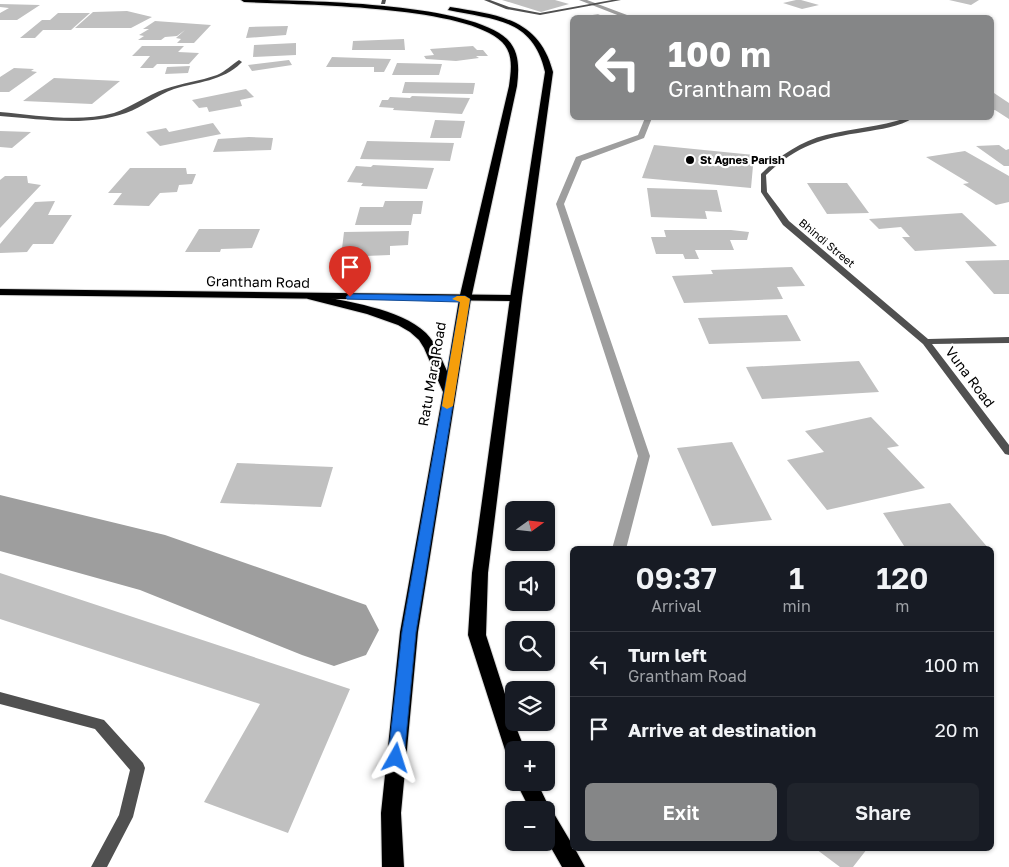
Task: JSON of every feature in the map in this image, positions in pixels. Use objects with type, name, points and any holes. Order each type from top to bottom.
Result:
[{"type":"highway","name":"Ratu Mara Road","points":[[244,0],[433,14],[493,31],[504,41],[516,62],[465,299],[409,632],[391,813],[393,867]]},
{"type":"highway","points":[[340,0],[383,1],[445,8],[509,24],[531,35],[545,55],[549,72],[516,298],[480,573],[477,636],[512,741]]},
{"type":"highway","points":[[312,296],[388,317],[411,327],[423,337],[449,392]]},
{"type":"highway","points":[[555,834],[574,867]]},
{"type":"main road","name":"Grantham Road","points":[[0,292],[465,299],[516,298]]},
{"type":"street","points":[[486,0],[508,8],[540,14],[619,0]]},
{"type":"street","points":[[0,114],[72,118],[105,116],[125,111],[152,96],[172,88],[222,74],[234,68],[239,62]]},
{"type":"street","name":"Bhindi Street","points":[[905,120],[893,125],[826,137],[805,145],[774,164],[763,175],[764,192],[786,223],[926,342]]},
{"type":"street","points":[[926,342],[1009,340]]},
{"type":"street","name":"Vuna Road","points":[[926,342],[1009,452]]},
{"type":"street","points":[[0,698],[99,724],[138,768],[126,817],[99,867]]},
{"type":"building","points":[[502,0],[555,0],[569,4],[541,12]]},
{"type":"building","points":[[796,0],[819,5],[802,9],[783,3]]},
{"type":"building","points":[[949,0],[979,0],[971,5]]},
{"type":"building","points":[[0,4],[40,5],[17,20],[0,20],[0,13],[9,8],[0,7]]},
{"type":"building","points":[[127,11],[152,17],[131,28],[75,28],[93,12]]},
{"type":"building","points":[[58,13],[90,13],[71,30],[43,30],[35,38],[20,38],[42,20],[50,20]]},
{"type":"building","points":[[155,21],[211,25],[194,43],[177,43],[181,39],[176,38],[185,30],[177,36],[165,37],[161,40],[138,40],[144,36],[139,35],[149,29],[143,29]]},
{"type":"building","points":[[288,26],[286,35],[246,38],[249,27]]},
{"type":"building","points":[[404,39],[405,50],[352,50],[353,41]]},
{"type":"building","points":[[296,43],[296,55],[253,57],[254,45]]},
{"type":"building","points":[[142,46],[184,46],[178,52],[199,53],[189,64],[157,64],[153,68],[140,68],[150,56],[132,56]]},
{"type":"building","points":[[473,46],[477,50],[483,50],[488,56],[476,56],[479,58],[456,61],[426,59],[424,56],[434,55],[430,49]]},
{"type":"building","points":[[332,57],[391,59],[384,72],[374,72],[374,67],[326,67]]},
{"type":"building","points":[[289,60],[292,65],[252,71],[248,65]]},
{"type":"building","points":[[397,63],[442,64],[439,75],[392,75]]},
{"type":"building","points":[[190,66],[188,73],[165,74],[167,67]]},
{"type":"building","points":[[14,68],[34,69],[31,71],[37,72],[9,92],[0,92],[0,77]]},
{"type":"building","points":[[54,78],[120,81],[92,104],[23,101]]},
{"type":"building","points":[[405,82],[475,83],[473,94],[402,93]]},
{"type":"building","points":[[246,89],[254,97],[240,100],[242,106],[209,112],[207,107],[199,108],[192,100]]},
{"type":"building","points":[[994,93],[1009,103],[1009,119],[995,110]]},
{"type":"building","points":[[412,96],[470,98],[462,114],[393,110],[394,108],[379,107],[382,100],[388,100],[390,97],[410,98]]},
{"type":"building","points":[[435,120],[465,121],[461,138],[430,138]]},
{"type":"building","points":[[213,123],[221,134],[160,146],[146,132],[166,128],[169,132]]},
{"type":"building","points":[[0,131],[31,132],[12,148],[0,147]]},
{"type":"building","points":[[273,138],[271,150],[213,152],[218,139]]},
{"type":"building","points":[[367,141],[454,143],[450,161],[360,159]]},
{"type":"building","points":[[654,145],[754,155],[751,188],[642,178]]},
{"type":"building","points":[[999,145],[1006,150],[1009,149],[1009,166],[1004,166],[976,146]]},
{"type":"building","points":[[965,151],[1009,176],[1009,202],[996,205],[963,184],[969,183],[926,157]]},
{"type":"building","points":[[373,165],[434,168],[427,189],[361,186],[363,183],[347,182],[356,166],[371,167]]},
{"type":"building","points":[[130,168],[186,168],[187,174],[196,174],[192,184],[179,185],[177,192],[160,193],[149,206],[113,205],[122,193],[108,193]]},
{"type":"building","points":[[5,176],[27,176],[28,183],[41,185],[0,228],[0,180]]},
{"type":"building","points":[[807,183],[847,183],[869,213],[827,214]]},
{"type":"building","points":[[647,188],[717,190],[722,212],[705,211],[707,219],[651,217]]},
{"type":"building","points":[[55,201],[48,215],[72,215],[53,244],[33,244],[27,252],[0,253],[0,244],[35,202]]},
{"type":"building","points":[[385,201],[423,201],[421,214],[413,214],[411,225],[355,225],[360,207],[383,207]]},
{"type":"building","points":[[962,213],[997,246],[915,251],[902,237],[910,237],[901,227],[879,229],[869,219]]},
{"type":"building","points":[[199,229],[260,229],[252,248],[221,249],[220,252],[185,252]]},
{"type":"building","points":[[664,230],[731,230],[749,232],[747,240],[730,240],[734,250],[695,250],[699,259],[685,259],[683,254],[656,254],[651,237],[666,237]]},
{"type":"building","points":[[409,231],[408,245],[390,246],[390,255],[341,257],[344,232]]},
{"type":"building","points":[[1009,260],[1009,294],[994,294],[965,261]]},
{"type":"building","points":[[792,267],[805,286],[777,287],[783,299],[684,303],[672,276],[713,274],[711,270]]},
{"type":"building","points":[[787,315],[801,341],[709,344],[698,318]]},
{"type":"building","points":[[859,361],[879,392],[762,399],[746,367]]},
{"type":"building","points":[[871,417],[899,446],[887,448],[925,488],[827,510],[787,460],[824,452],[805,431]]},
{"type":"building","points":[[732,442],[772,520],[712,526],[677,448]]},
{"type":"building","points":[[237,463],[333,467],[321,507],[220,503]]},
{"type":"building","points":[[950,503],[986,546],[904,546],[883,513]]},
{"type":"building","points":[[0,573],[350,689],[288,833],[204,802],[260,704],[0,619]]},
{"type":"building","points":[[819,851],[865,851],[853,867],[840,867]]},
{"type":"waterway","points":[[582,0],[624,15]]},
{"type":"waterway","points":[[620,546],[644,456],[560,204],[579,159],[641,136],[647,120]]},
{"type":"waterway","points":[[0,523],[165,566],[334,630]]},
{"type":"slow traffic","points":[[447,406],[465,299],[457,299]]},
{"type":"place","name":"St Agnes Parish","points":[[690,160]]},
{"type":"route","points":[[350,297],[465,299],[409,632],[396,758]]}]
